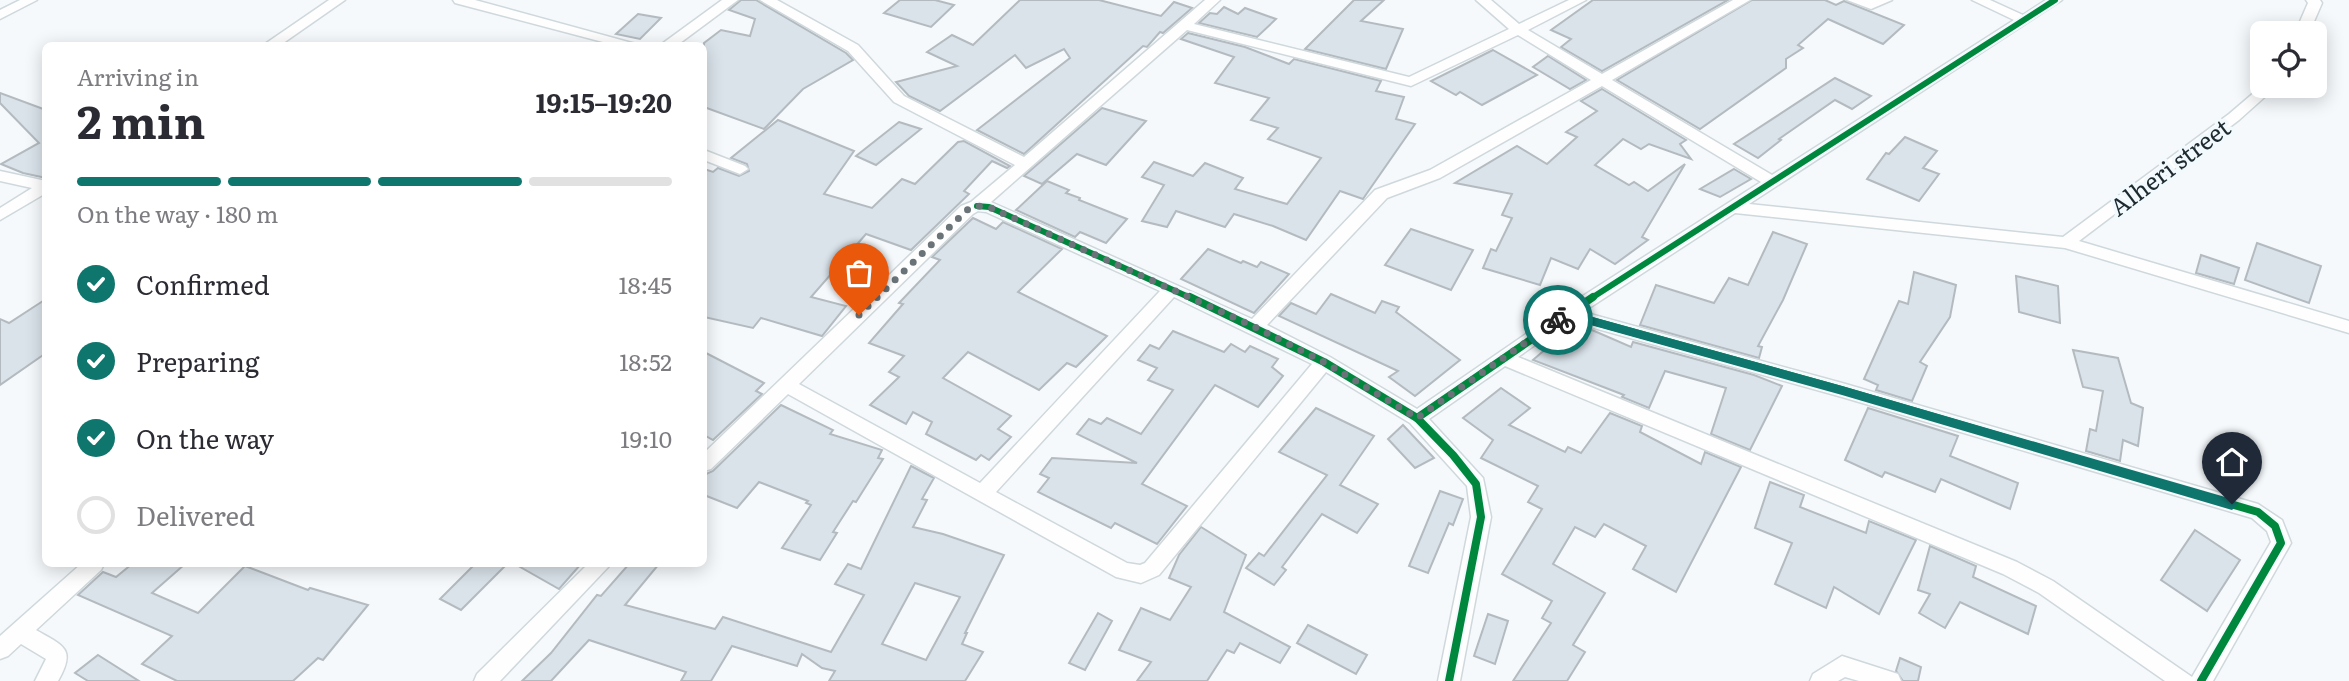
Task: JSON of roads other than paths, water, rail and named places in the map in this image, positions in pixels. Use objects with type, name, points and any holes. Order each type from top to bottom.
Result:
[{"type":"street","points":[[0,15],[30,0]]},
{"type":"street","points":[[275,42],[338,0]]},
{"type":"street","points":[[460,0],[621,42]]},
{"type":"street","points":[[672,42],[730,0]]},
{"type":"street","points":[[767,0],[853,48],[900,99],[1024,163]]},
{"type":"street","points":[[707,461],[967,210],[977,206],[1187,26],[1213,0]]},
{"type":"street","points":[[1483,0],[1517,29],[1601,82],[1773,182]]},
{"type":"street","points":[[1187,26],[1301,57],[1411,82],[1579,0]]},
{"type":"street","points":[[1255,327],[1381,194],[1436,174],[1743,0]]},
{"type":"street","points":[[1854,0],[1871,5],[1885,0]]},
{"type":"street","points":[[1979,0],[2024,20]]},
{"type":"street","points":[[1417,418],[1567,314],[2055,0]]},
{"type":"street","points":[[2307,21],[2315,3],[2313,0]]},
{"type":"street","name":"Alheri street","points":[[2066,243],[2256,98]]},
{"type":"street","points":[[707,156],[740,169]]},
{"type":"street","points":[[0,176],[42,185]]},
{"type":"street","points":[[0,215],[42,189]]},
{"type":"street","points":[[977,206],[989,207],[1255,327],[1324,362],[1417,418],[1454,456],[1476,484],[1481,517],[1449,681]]},
{"type":"street","points":[[1733,208],[2066,243],[2349,327]]},
{"type":"street","points":[[983,493],[1172,289]]},
{"type":"street","points":[[1567,314],[1856,394],[2258,512],[2276,526],[2281,544],[2201,681]]},
{"type":"street","points":[[1503,358],[2010,568],[2046,587],[2183,681]]},
{"type":"street","points":[[786,385],[1123,570],[1141,574],[1152,569],[1324,362]]},
{"type":"street","points":[[0,649],[91,567]]},
{"type":"street","points":[[485,681],[598,567]]},
{"type":"street","points":[[20,632],[57,654],[56,664],[46,681]]},
{"type":"street","points":[[1821,681],[1842,666],[1890,681]]}]
